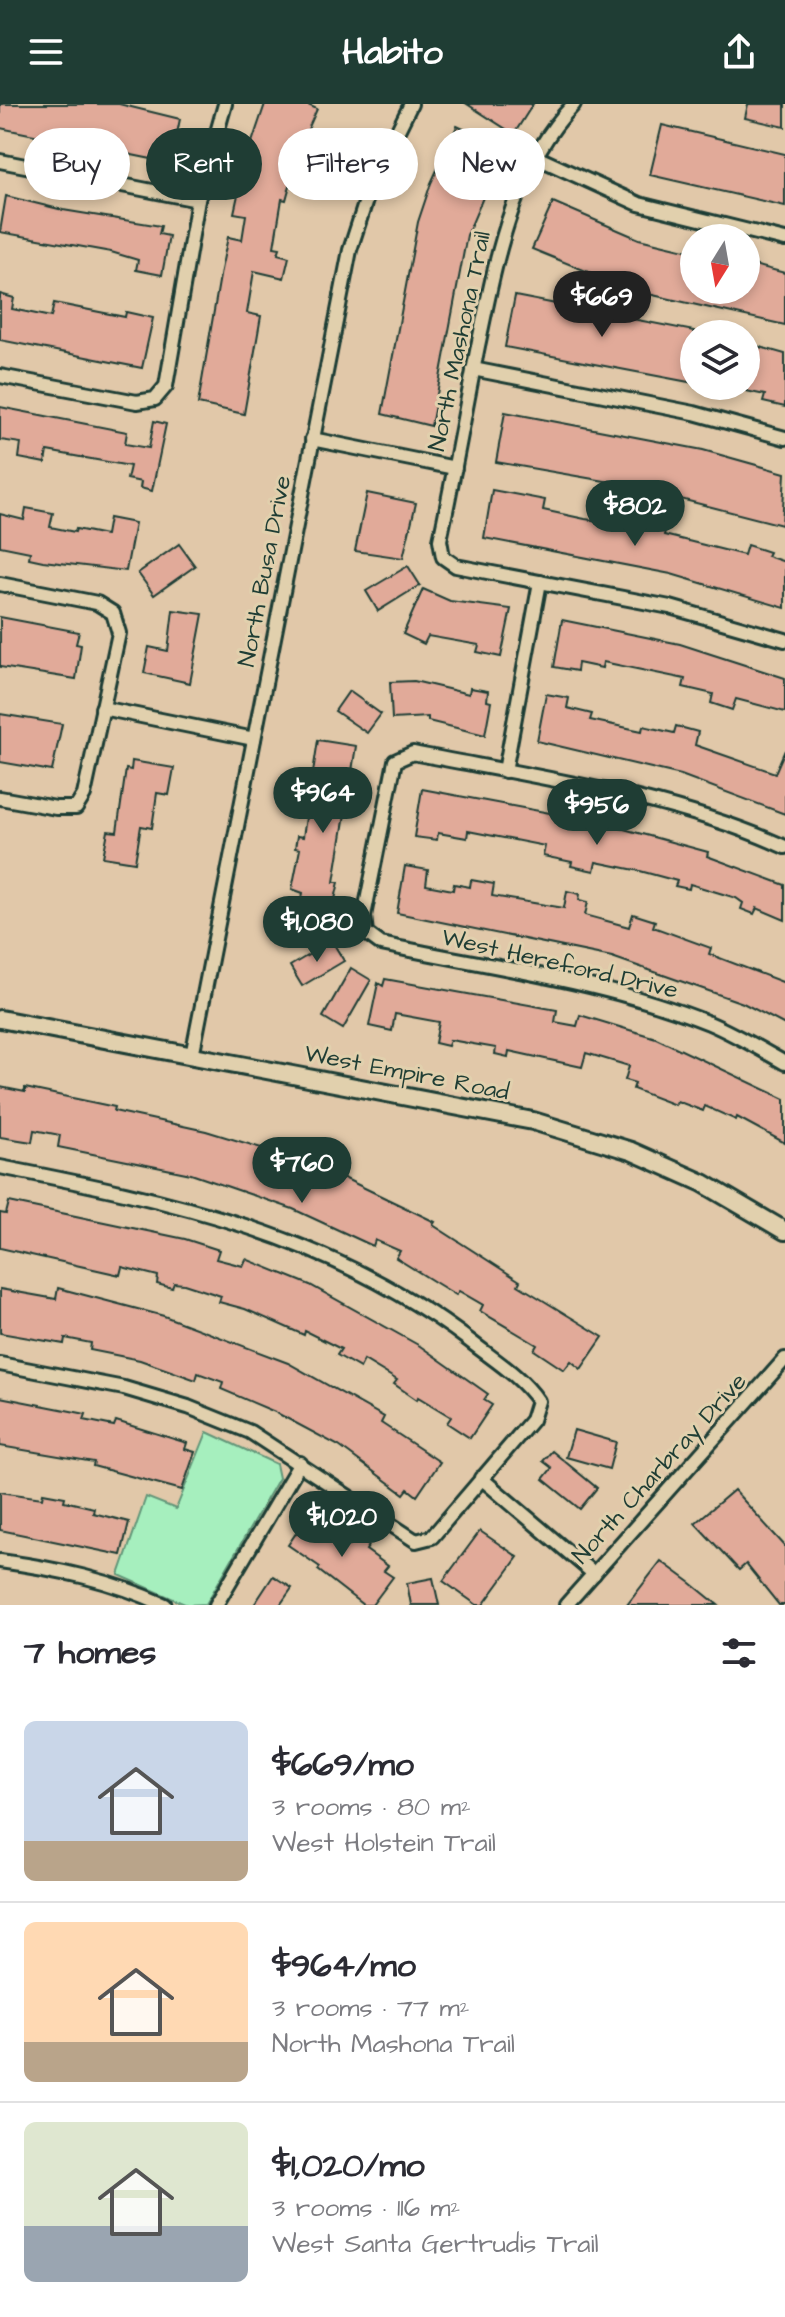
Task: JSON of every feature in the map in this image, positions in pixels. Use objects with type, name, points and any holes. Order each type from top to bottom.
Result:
[{"type":"street","points":[[218,128],[225,104]]},
{"type":"street","name":"North Busa Drive","points":[[192,1056],[350,250],[371,185],[410,104]]},
{"type":"street","name":"North Mashona Trail","points":[[545,144],[574,104]]},
{"type":"street","points":[[0,161],[146,190]]},
{"type":"street","points":[[545,161],[639,204],[785,240]]},
{"type":"street","points":[[0,376],[137,402],[155,399],[166,386],[198,200]]},
{"type":"street","name":"North Mashona Trail","points":[[515,200],[498,247],[440,540],[443,557],[456,566],[540,582]]},
{"type":"street","points":[[473,369],[694,413],[785,438]]},
{"type":"street","points":[[312,439],[455,468]]},
{"type":"street","points":[[785,640],[670,607],[540,582],[505,771],[648,802],[706,818],[785,847]]},
{"type":"street","points":[[0,584],[97,603],[113,613],[119,633],[84,795],[76,808],[56,808],[0,798]]},
{"type":"street","points":[[102,708],[254,739]]},
{"type":"street","name":"West Hereford Drive","points":[[505,771],[413,753],[395,761],[364,916],[366,933],[381,944],[605,991],[661,1007],[710,1024],[785,1063]]},
{"type":"street","name":"West Empire Road","points":[[0,1019],[533,1121],[631,1151],[703,1183],[785,1231]]},
{"type":"street","points":[[0,1167],[208,1212],[295,1243],[369,1276],[451,1327],[528,1386],[538,1401],[532,1420],[432,1537],[416,1541],[250,1432],[188,1407],[124,1388],[0,1364]]},
{"type":"street","name":"North Charbray Drive","points":[[566,1605],[785,1359]]},
{"type":"street","points":[[216,1605],[300,1463]]},
{"type":"street","points":[[481,1478],[594,1574]]},
{"type":"street","points":[[0,1561],[73,1572],[114,1584],[165,1605]]},
{"type":"green space","points":[[207,1432],[276,1464],[279,1478],[206,1604],[187,1605],[119,1575],[146,1497],[176,1509]]},
{"type":"building","points":[[0,104],[119,104],[180,119],[178,128],[146,128],[146,158],[130,155],[130,128],[24,128],[24,133],[0,128]]},
{"type":"building","points":[[265,104],[306,104],[317,109],[309,128],[278,128],[278,200],[282,200],[274,247],[280,248],[278,254],[289,257],[284,278],[254,271],[247,313],[261,316],[244,414],[198,404],[228,237],[242,240],[246,215],[234,213],[237,200],[262,200],[262,128],[257,128]]},
{"type":"building","points":[[467,104],[533,104],[518,128],[505,128]]},
{"type":"building","points":[[748,104],[785,104],[785,127],[745,118]]},
{"type":"building","points":[[662,125],[785,154],[785,206],[650,175]]},
{"type":"building","points":[[434,176],[434,200],[482,200],[467,235],[431,426],[382,414],[418,222]]},
{"type":"building","points":[[6,196],[63,210],[161,226],[159,234],[169,236],[162,275],[136,270],[138,260],[111,252],[0,232]]},
{"type":"building","points":[[553,202],[639,239],[680,249],[680,301],[635,291],[532,249]]},
{"type":"building","points":[[760,267],[785,273],[785,325],[692,304],[760,304]]},
{"type":"building","points":[[0,294],[14,298],[12,309],[51,317],[54,303],[125,317],[126,312],[153,318],[142,368],[0,340]]},
{"type":"building","points":[[515,296],[680,328],[680,380],[505,347]]},
{"type":"building","points":[[760,347],[785,354],[785,407],[763,402],[765,395],[760,394]]},
{"type":"building","points":[[0,407],[127,432],[125,444],[149,448],[154,421],[166,424],[152,491],[140,488],[141,482],[127,479],[130,466],[47,451],[45,463],[19,458],[21,443],[0,440]]},
{"type":"building","points":[[505,412],[703,450],[785,473],[782,525],[622,484],[496,462]]},
{"type":"building","points":[[492,490],[545,500],[543,510],[585,519],[650,529],[652,519],[667,522],[664,535],[744,555],[747,545],[769,552],[767,556],[785,562],[785,608],[671,574],[484,538]]},
{"type":"building","points":[[367,493],[416,503],[403,558],[355,551]]},
{"type":"building","points":[[26,508],[53,513],[50,527],[75,532],[76,529],[106,535],[109,518],[135,523],[126,571],[43,561],[29,558],[30,552],[0,546],[0,514],[24,520]]},
{"type":"building","points":[[179,544],[195,566],[154,595],[138,573]]},
{"type":"building","points":[[408,566],[420,585],[378,611],[366,591]]},
{"type":"building","points":[[423,589],[450,601],[511,609],[501,657],[477,652],[479,645],[428,636],[424,644],[403,634]]},
{"type":"building","points":[[173,610],[203,614],[190,683],[144,673],[149,647],[168,651]]},
{"type":"building","points":[[0,617],[79,632],[76,644],[81,645],[76,679],[0,667]]},
{"type":"building","points":[[562,620],[680,644],[785,678],[785,712],[736,699],[732,710],[711,703],[713,694],[683,687],[685,679],[603,662],[602,668],[578,663],[577,671],[554,667]]},
{"type":"building","points":[[414,681],[469,694],[470,688],[488,691],[487,701],[491,702],[485,735],[428,721],[428,717],[392,719],[390,682]]},
{"type":"building","points":[[349,691],[381,714],[367,733],[335,711]]},
{"type":"building","points":[[546,694],[569,698],[567,708],[592,714],[590,720],[642,731],[643,726],[674,733],[676,726],[698,732],[695,745],[775,773],[785,750],[785,814],[681,775],[537,741]]},
{"type":"building","points":[[0,714],[62,724],[52,771],[0,762]]},
{"type":"building","points":[[318,740],[356,746],[334,882],[339,882],[327,934],[296,927],[303,893],[292,889],[300,849],[295,848],[297,836],[303,837]]},
{"type":"building","points":[[132,761],[174,768],[169,795],[157,793],[152,828],[141,826],[135,862],[103,857],[108,831],[117,832],[126,769],[131,770]]},
{"type":"building","points":[[422,789],[598,822],[708,852],[707,856],[785,885],[785,920],[757,908],[754,914],[741,909],[743,903],[736,898],[690,884],[689,889],[675,886],[677,881],[640,871],[596,862],[594,871],[571,866],[572,862],[543,856],[545,846],[468,831],[467,838],[438,833],[437,840],[414,837]]},
{"type":"building","points":[[405,866],[428,870],[426,885],[453,890],[454,884],[470,887],[471,880],[494,884],[492,896],[564,908],[567,891],[580,894],[579,900],[588,902],[585,915],[629,927],[633,914],[655,921],[653,927],[711,948],[709,954],[785,983],[785,1025],[743,1003],[612,957],[397,913]]},
{"type":"building","points":[[332,941],[344,961],[302,986],[290,966]]},
{"type":"building","points":[[351,968],[371,980],[343,1029],[323,1017]]},
{"type":"building","points":[[385,979],[557,1010],[555,1022],[577,1026],[580,1015],[656,1038],[785,1099],[785,1143],[737,1117],[736,1120],[705,1106],[703,1111],[677,1101],[675,1105],[633,1089],[635,1083],[625,1080],[629,1066],[586,1053],[582,1067],[509,1051],[508,1057],[495,1054],[496,1048],[450,1040],[448,1046],[435,1043],[439,1022],[395,1014],[392,1031],[369,1026],[378,983],[383,986]]},
{"type":"building","points":[[0,1087],[25,1092],[25,1088],[115,1107],[114,1111],[206,1131],[317,1165],[435,1222],[433,1225],[520,1281],[518,1285],[603,1337],[581,1369],[571,1361],[564,1370],[534,1350],[537,1345],[480,1311],[483,1305],[459,1291],[456,1295],[396,1258],[400,1251],[375,1240],[373,1246],[293,1209],[191,1174],[58,1147],[60,1135],[34,1130],[32,1142],[0,1137]]},
{"type":"building","points":[[9,1202],[185,1239],[219,1250],[216,1259],[243,1266],[246,1259],[310,1285],[420,1346],[488,1394],[484,1400],[492,1405],[470,1438],[447,1423],[451,1417],[418,1397],[417,1400],[394,1384],[397,1380],[364,1360],[360,1368],[337,1355],[341,1349],[305,1331],[304,1335],[245,1309],[219,1302],[221,1296],[184,1284],[174,1283],[172,1288],[157,1284],[158,1276],[122,1267],[120,1275],[0,1248],[0,1213],[6,1214]]},
{"type":"building","points":[[58,1288],[164,1316],[288,1363],[384,1417],[381,1423],[440,1462],[417,1496],[408,1489],[404,1494],[339,1446],[275,1412],[221,1389],[223,1382],[198,1373],[196,1380],[140,1360],[90,1350],[91,1343],[65,1338],[64,1344],[0,1333],[0,1289],[56,1299]]},
{"type":"building","points":[[0,1397],[86,1414],[84,1420],[114,1426],[116,1421],[187,1443],[185,1449],[195,1452],[182,1490],[93,1466],[94,1462],[0,1446]]},
{"type":"building","points":[[574,1430],[616,1442],[609,1469],[566,1457]]},
{"type":"building","points":[[552,1451],[597,1488],[580,1509],[543,1479],[552,1468],[543,1461]]},
{"type":"building","points":[[734,1490],[785,1546],[785,1605],[779,1605],[746,1564],[739,1570],[695,1523]]},
{"type":"building","points":[[0,1492],[42,1498],[43,1493],[65,1497],[64,1501],[94,1508],[93,1513],[129,1522],[121,1555],[0,1530]]},
{"type":"building","points":[[311,1511],[320,1517],[323,1513],[337,1522],[330,1532],[349,1546],[356,1537],[369,1546],[366,1550],[388,1566],[384,1571],[393,1577],[372,1605],[363,1605],[318,1570],[320,1567],[288,1545]]},
{"type":"building","points":[[480,1531],[518,1557],[483,1605],[477,1605],[443,1581]]},
{"type":"building","points":[[661,1561],[691,1583],[718,1605],[627,1605]]},
{"type":"building","points":[[273,1576],[292,1588],[280,1605],[254,1605]]},
{"type":"building","points":[[433,1578],[439,1605],[411,1605],[407,1583]]}]
